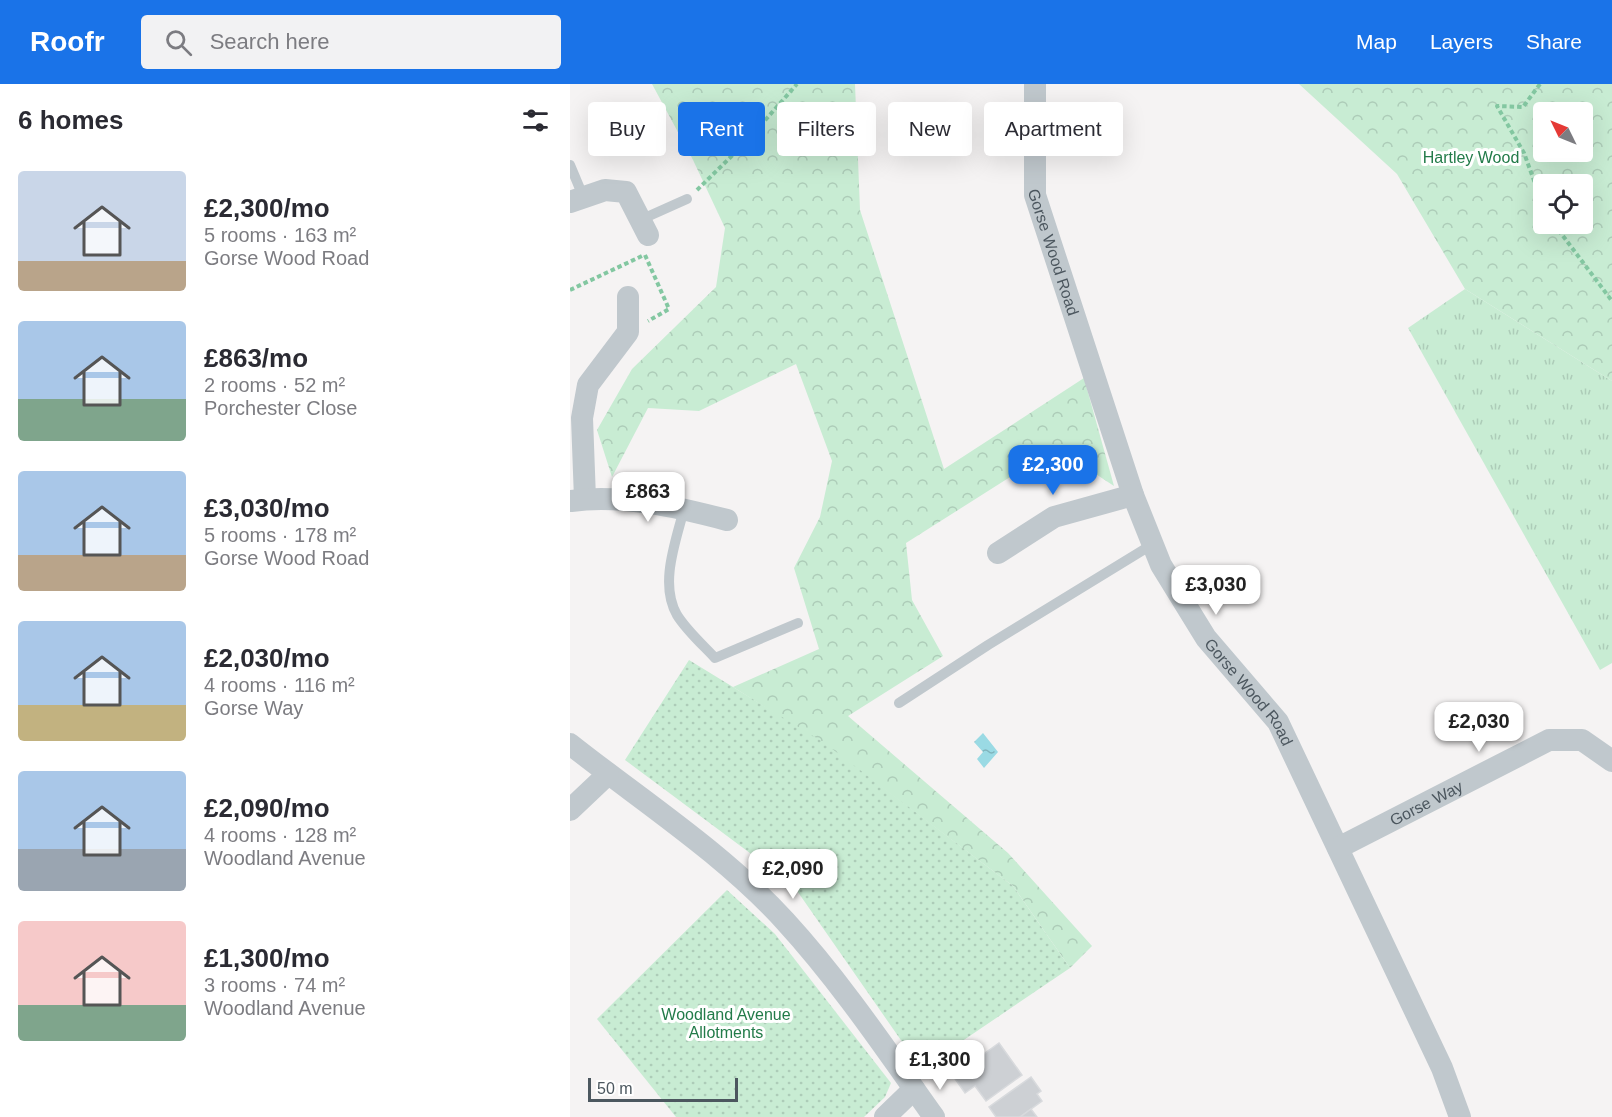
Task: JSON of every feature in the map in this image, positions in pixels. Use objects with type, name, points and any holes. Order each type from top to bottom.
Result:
[{"type":"street","name":"Gorse Wood Road","points":[[1035,84],[1035,195],[1133,495],[1161,565],[1206,638],[1278,722],[1442,1068],[1460,1117]]},
{"type":"street","points":[[577,199],[605,190],[626,192],[644,237]]},
{"type":"street","points":[[628,297],[628,332],[588,385],[578,403],[582,418],[578,500],[664,504],[727,520]]},
{"type":"street","points":[[998,553],[1054,517],[1133,495]]},
{"type":"street","name":"Gorse Way","points":[[1338,848],[1549,740],[1582,740],[1612,762]]},
{"type":"street","points":[[570,744],[718,860],[784,920],[825,969],[934,1117]]},
{"type":"street","points":[[570,810],[608,774]]},
{"type":"street","points":[[885,1117],[914,1089]]},
{"type":"lane","points":[[570,165],[577,199]]},
{"type":"lane","points":[[644,237],[687,199]]},
{"type":"lane","points":[[684,509],[674,550],[671,601],[678,616],[715,658],[798,623]]},
{"type":"lane","points":[[899,704],[987,645],[1153,544]]},
{"type":"path","points":[[687,199],[746,142],[797,84]]},
{"type":"path","points":[[1533,178],[1524,153],[1497,106],[1522,107],[1540,84]]},
{"type":"path","points":[[1562,234],[1612,301]]},
{"type":"path","points":[[570,290],[644,237],[669,309],[628,332]]},
{"type":"green space","points":[[652,84],[855,84],[856,102],[777,102],[777,156],[858,156],[860,210],[944,469],[1084,378],[1114,486],[1056,448],[906,543],[912,600],[943,656],[848,716],[1008,853],[1092,946],[1070,968],[1013,886],[831,749],[733,687],[819,649],[794,568],[820,517],[832,461],[796,364],[699,411],[648,408],[612,477],[597,430],[632,369],[716,287],[725,228],[691,156],[765,156],[765,102],[678,102],[678,132],[666,110],[666,102],[662,102]]},
{"type":"green space","name":"Hartley Wood","points":[[1299,84],[1612,84],[1612,381],[1465,289],[1397,174]]},
{"type":"green space","points":[[1465,289],[1612,381],[1612,663],[1600,670],[1408,328]]},
{"type":"green space","points":[[689,660],[823,742],[1013,886],[1070,968],[921,1069],[793,885],[625,760]]},
{"type":"green space","name":"Woodland Avenue Allotments","points":[[727,890],[775,934],[891,1083],[885,1097],[864,1117],[676,1117],[597,1019]]},
{"type":"water","points":[[983,733],[998,752],[984,768],[977,759],[983,752],[974,742]]},
{"type":"building","points":[[999,1043],[1022,1075],[986,1101],[975,1086],[965,1093],[953,1076]]},
{"type":"building","points":[[1031,1077],[1041,1091],[1037,1094],[1042,1101],[1020,1117],[996,1117],[989,1107]]},
{"type":"building","points":[[1031,1109],[1037,1117],[1020,1117]]}]
